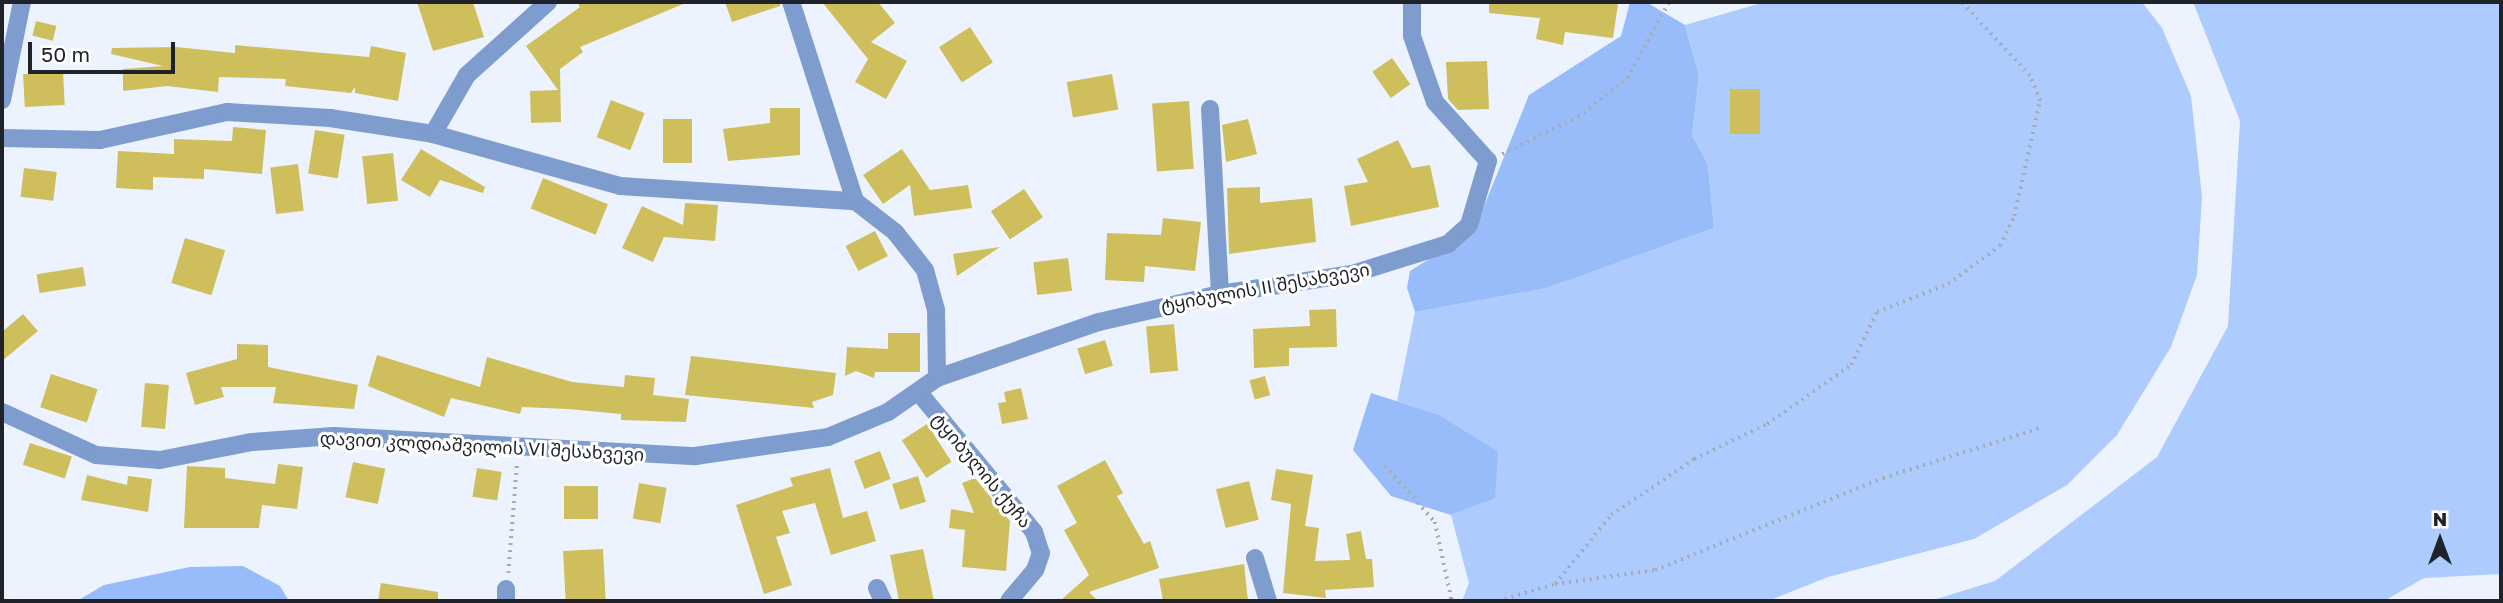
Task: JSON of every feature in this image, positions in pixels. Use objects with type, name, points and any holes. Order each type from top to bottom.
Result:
[{"type":"street","points":[[2,100],[22,2]]},
{"type":"street","points":[[433,134],[467,75],[548,2]]},
{"type":"street","points":[[792,2],[855,201]]},
{"type":"street","points":[[1412,2],[1412,36],[1436,102],[1488,161]]},
{"type":"street","points":[[1210,109],[1220,294]]},
{"type":"street","points":[[2,138],[100,140],[227,112],[330,118],[433,134],[620,186],[855,201],[895,232],[925,270],[936,310],[937,379]]},
{"type":"street","name":"ტყიბულის II შესახვევი","points":[[937,379],[1099,321],[1220,294],[1352,274],[1448,244],[1469,225],[1488,161]]},
{"type":"street","name":"ტყიბულის ქუჩა","points":[[937,379],[920,394],[1034,532],[1038,561],[1009,601]]},
{"type":"street","name":"დავით კლდიაშვილის VI შესახვევი","points":[[2,412],[96,455],[160,460],[252,442],[334,436],[695,456],[828,437],[920,394]]},
{"type":"street","points":[[1255,558],[1268,601]]},
{"type":"path","points":[[1488,161],[1578,117],[1627,78],[1669,2]]},
{"type":"path","points":[[1555,584],[1611,515],[1693,459],[1767,424],[1851,365],[1877,312],[1948,284],[2000,246],[2014,216],[2040,101],[2030,76],[1961,2]]},
{"type":"path","points":[[1498,601],[1555,584],[1655,570],[1883,478],[2040,428]]},
{"type":"path","points":[[506,595],[519,446]]},
{"type":"path","points":[[1385,466],[1436,522],[1452,601]]},
{"type":"shaded area","points":[[1630,2],[1646,2],[1685,25],[1699,75],[1692,135],[1708,165],[1714,228],[1547,288],[1415,312],[1407,288],[1410,271],[1474,231],[1529,95],[1621,36]]},
{"type":"shaded area","points":[[1765,2],[2142,2],[2162,28],[2191,96],[2202,197],[2197,275],[2171,347],[2117,435],[2067,485],[1974,539],[1828,577],[1768,601],[1462,601],[1469,583],[1451,515],[1495,497],[1437,414],[1397,401],[1415,312],[1547,288],[1714,228],[1708,165],[1692,135],[1699,75],[1685,25]]},
{"type":"shaded area","points":[[2193,2],[2501,2],[2501,574],[2424,578],[2384,601],[1930,601],[1995,581],[2157,457],[2228,326],[2240,121]]},
{"type":"shaded area","points":[[1371,393],[1437,414],[1498,452],[1495,498],[1451,515],[1391,496],[1353,450]]},
{"type":"shaded area","points":[[243,566],[280,586],[289,601],[77,601],[104,585],[190,567]]},
{"type":"building","points":[[417,2],[473,2],[484,37],[433,51]]},
{"type":"building","points":[[577,2],[688,2],[580,47],[583,52],[560,69],[561,122],[531,123],[530,91],[558,90],[526,46],[580,7]]},
{"type":"building","points":[[725,2],[780,2],[780,6],[732,22]]},
{"type":"building","points":[[822,2],[878,2],[895,23],[871,42],[907,61],[886,99],[855,82],[868,59]]},
{"type":"building","points":[[1489,2],[1618,4],[1613,38],[1565,32],[1563,45],[1536,39],[1540,18],[1489,13]]},
{"type":"building","points":[[36,21],[56,26],[53,41],[32,36]]},
{"type":"building","points":[[970,27],[993,62],[962,82],[939,47]]},
{"type":"building","points":[[235,45],[369,57],[371,46],[406,53],[398,101],[355,93],[355,87],[351,93],[285,86],[286,79],[219,77],[218,92],[167,86],[123,91],[123,69],[163,66],[111,54],[112,48],[176,47],[235,53]]},
{"type":"building","points":[[1392,58],[1410,84],[1391,98],[1372,72]]},
{"type":"building","points":[[1487,61],[1489,109],[1458,110],[1448,99],[1446,62]]},
{"type":"building","points":[[63,72],[65,105],[25,107],[23,74]]},
{"type":"building","points":[[1112,74],[1118,109],[1073,117],[1067,82]]},
{"type":"building","points":[[1730,89],[1760,89],[1760,134],[1730,134]]},
{"type":"building","points":[[611,100],[645,113],[630,150],[597,137]]},
{"type":"building","points":[[1189,101],[1194,169],[1157,171],[1152,104]]},
{"type":"building","points":[[770,108],[800,108],[800,155],[728,161],[723,129],[770,123]]},
{"type":"building","points":[[663,119],[692,119],[692,163],[663,163]]},
{"type":"building","points":[[1248,119],[1257,154],[1226,162],[1222,125]]},
{"type":"building","points":[[233,127],[266,130],[262,174],[204,169],[204,179],[153,177],[153,190],[116,188],[118,151],[174,154],[174,139],[232,141]]},
{"type":"building","points":[[315,130],[345,135],[338,178],[308,173]]},
{"type":"building","points":[[1398,140],[1412,168],[1430,165],[1439,207],[1351,226],[1344,186],[1368,182],[1357,159]]},
{"type":"building","points":[[421,149],[485,187],[483,193],[440,180],[430,197],[401,180]]},
{"type":"building","points":[[902,149],[930,190],[968,185],[972,208],[914,216],[910,185],[883,204],[863,175]]},
{"type":"building","points":[[393,153],[398,201],[367,204],[362,156]]},
{"type":"building","points":[[298,164],[304,211],[276,214],[270,167]]},
{"type":"building","points":[[24,168],[57,172],[53,201],[20,197]]},
{"type":"building","points":[[543,178],[608,204],[596,235],[531,209]]},
{"type":"building","points":[[1260,187],[1260,203],[1312,198],[1316,242],[1229,254],[1227,188]]},
{"type":"building","points":[[1024,189],[1043,217],[1010,240],[991,211]]},
{"type":"building","points":[[685,203],[718,205],[715,241],[664,237],[653,262],[622,248],[642,206],[683,225]]},
{"type":"building","points":[[1163,218],[1201,222],[1195,271],[1145,266],[1144,282],[1105,280],[1107,233],[1161,235]]},
{"type":"building","points":[[875,231],[888,256],[858,271],[846,246]]},
{"type":"building","points":[[185,238],[225,250],[211,295],[171,283]]},
{"type":"building","points":[[1000,247],[957,276],[953,254]]},
{"type":"building","points":[[1068,258],[1072,291],[1037,295],[1033,262]]},
{"type":"building","points":[[83,267],[86,286],[40,293],[37,274]]},
{"type":"building","points":[[1336,309],[1337,347],[1289,348],[1289,366],[1254,368],[1253,329],[1310,326],[1309,310]]},
{"type":"building","points":[[23,314],[38,331],[2,361],[2,332]]},
{"type":"building","points":[[1174,324],[1178,371],[1150,373],[1146,326]]},
{"type":"building","points":[[888,333],[920,333],[920,372],[875,372],[874,378],[856,371],[845,376],[847,347],[888,349]]},
{"type":"building","points":[[1105,340],[1113,366],[1085,374],[1077,348]]},
{"type":"building","points":[[237,344],[268,345],[268,367],[358,385],[354,409],[273,403],[276,387],[221,387],[224,397],[195,405],[186,373],[237,359]]},
{"type":"building","points":[[377,355],[480,387],[487,357],[572,382],[624,387],[625,375],[655,378],[653,395],[689,399],[686,422],[621,420],[621,414],[568,409],[522,407],[520,414],[451,398],[444,417],[368,386]]},
{"type":"building","points":[[691,356],[836,373],[833,395],[812,402],[814,408],[685,395]]},
{"type":"building","points":[[51,374],[98,389],[87,422],[40,407]]},
{"type":"building","points":[[1265,376],[1270,395],[1255,399],[1250,380]]},
{"type":"building","points":[[145,383],[169,385],[165,429],[141,427]]},
{"type":"building","points":[[1021,388],[1028,419],[1002,424],[998,403],[1006,402],[1004,392]]},
{"type":"building","points":[[927,424],[952,462],[926,478],[902,440]]},
{"type":"building","points":[[30,443],[72,457],[65,478],[23,465]]},
{"type":"building","points":[[880,451],[891,479],[865,489],[854,461]]},
{"type":"building","points":[[1105,460],[1123,493],[1117,496],[1144,544],[1150,541],[1159,568],[1089,592],[1098,601],[1060,601],[1089,575],[1064,530],[1077,523],[1057,486]]},
{"type":"building","points":[[353,462],[385,469],[378,504],[346,497]]},
{"type":"building","points":[[278,464],[303,467],[297,509],[262,505],[259,528],[184,528],[187,466],[225,468],[225,478],[275,484]]},
{"type":"building","points":[[477,468],[502,472],[497,501],[472,497]]},
{"type":"building","points":[[830,468],[843,518],[867,511],[876,541],[831,555],[815,503],[782,511],[790,533],[776,537],[792,585],[764,594],[736,505],[793,486],[790,478]]},
{"type":"building","points":[[1276,469],[1313,475],[1305,526],[1319,528],[1315,561],[1350,560],[1346,534],[1361,531],[1366,559],[1372,559],[1374,587],[1325,590],[1326,598],[1283,593],[1291,504],[1271,500]]},
{"type":"building","points":[[87,475],[127,485],[128,476],[152,479],[148,512],[81,500]]},
{"type":"building","points":[[918,476],[926,502],[900,510],[892,484]]},
{"type":"building","points":[[975,478],[1010,521],[1006,571],[962,567],[965,530],[949,528],[951,509],[974,513],[962,483]]},
{"type":"building","points":[[1249,481],[1259,520],[1226,528],[1216,489]]},
{"type":"building","points":[[639,483],[667,488],[660,523],[633,518]]},
{"type":"building","points":[[564,486],[598,486],[598,519],[564,519]]},
{"type":"building","points":[[603,549],[606,601],[566,601],[563,551]]},
{"type":"building","points":[[923,549],[934,601],[899,601],[890,555]]},
{"type":"building","points":[[1244,564],[1248,601],[1163,601],[1159,579]]},
{"type":"building","points":[[381,583],[438,592],[438,601],[378,601]]}]
